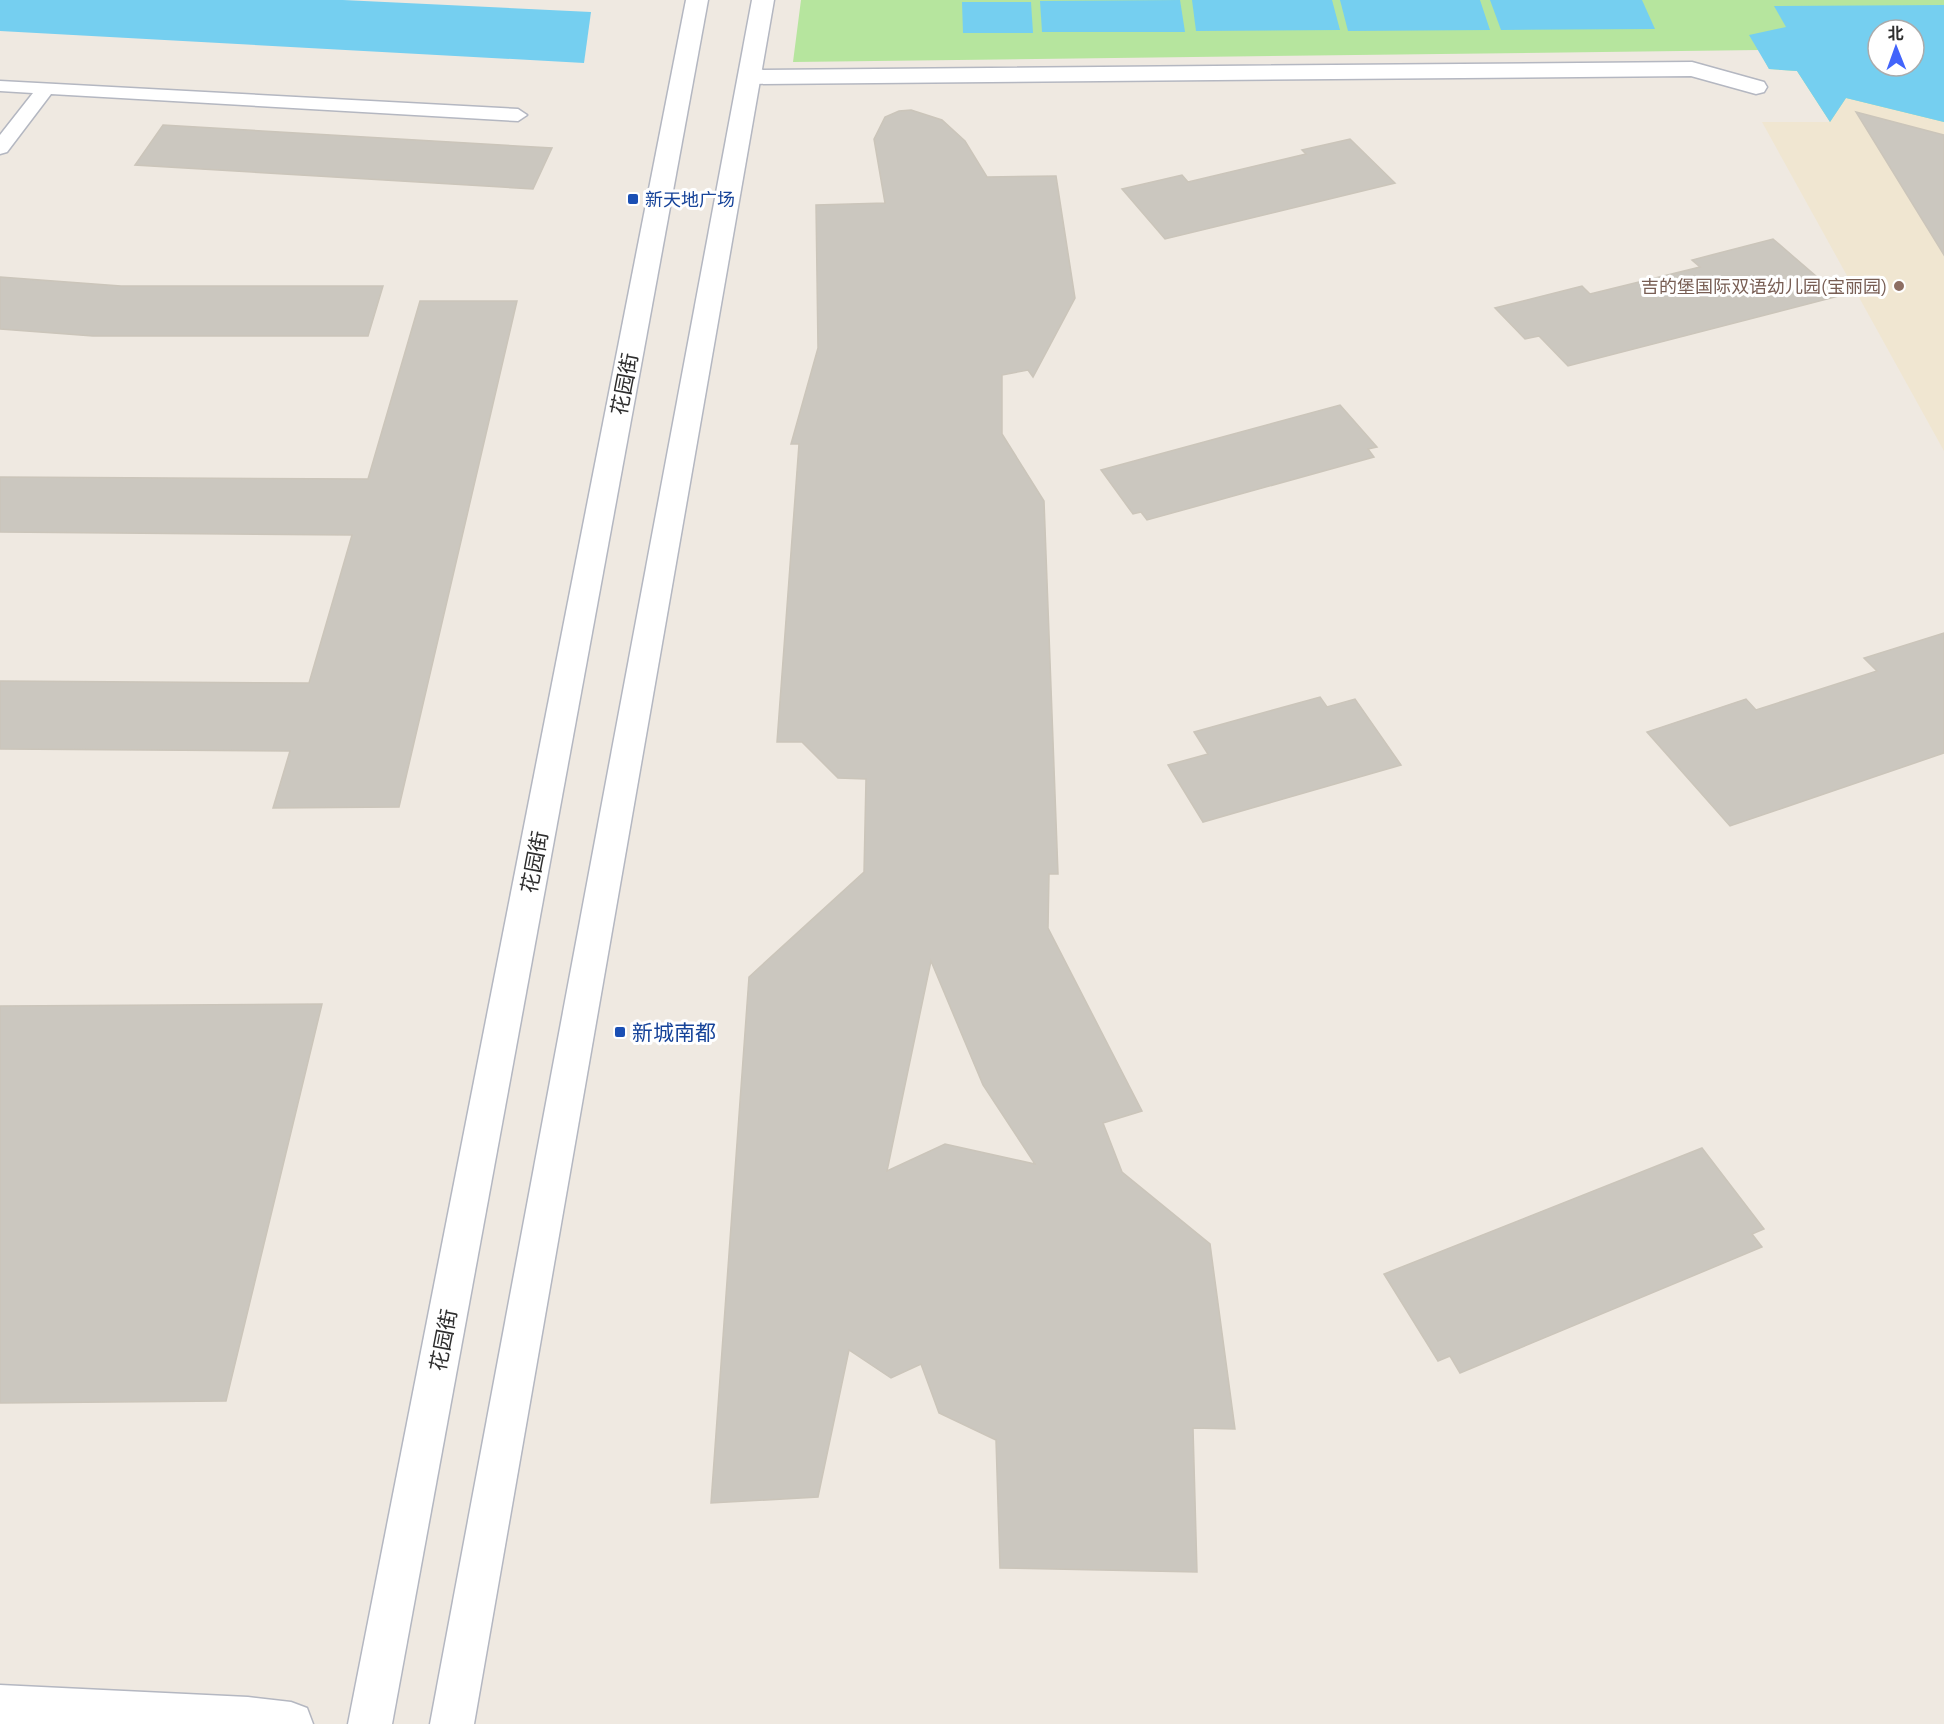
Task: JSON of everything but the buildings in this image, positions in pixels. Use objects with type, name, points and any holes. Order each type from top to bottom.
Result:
[{"type":"main road","name":"花园街","points":[[370,1724],[697,0]]},
{"type":"main road","points":[[452,1724],[763,0]]},
{"type":"main road","points":[[749,77],[1692,69],[1756,87]]},
{"type":"main road","points":[[0,1707],[248,1719],[291,1724]]},
{"type":"lane","points":[[0,86],[518,115]]},
{"type":"lane","points":[[0,148],[46,89]]},
{"type":"shaded area","name":"吉的堡国际双语幼儿园(宝丽园)","points":[[1846,98],[1944,122],[1944,451],[1762,122],[1829,122]]},
{"type":"green space","points":[[801,0],[1944,0],[1944,122],[1846,98],[1830,122],[1797,71],[1769,69],[1759,50],[793,62]]},
{"type":"water","points":[[0,0],[343,0],[591,12],[584,63],[0,31]]},
{"type":"water","points":[[1180,0],[1185,32],[1042,32],[1040,1]]},
{"type":"water","points":[[1192,0],[1332,0],[1340,30],[1196,31]]},
{"type":"water","points":[[1340,0],[1480,0],[1490,30],[1348,31]]},
{"type":"water","points":[[1490,0],[1642,0],[1655,29],[1501,30]]},
{"type":"water","points":[[962,2],[1031,2],[1033,33],[963,33]]},
{"type":"water","points":[[1944,5],[1944,122],[1846,98],[1830,122],[1797,71],[1769,69],[1749,35],[1786,27],[1774,6]]},
{"type":"place","name":"新天地广场","points":[[633,199]]},
{"type":"place","name":"吉的堡国际双语幼儿园(宝丽园)","points":[[1899,286]]},
{"type":"place","name":"新城南都","points":[[620,1032]]}]
